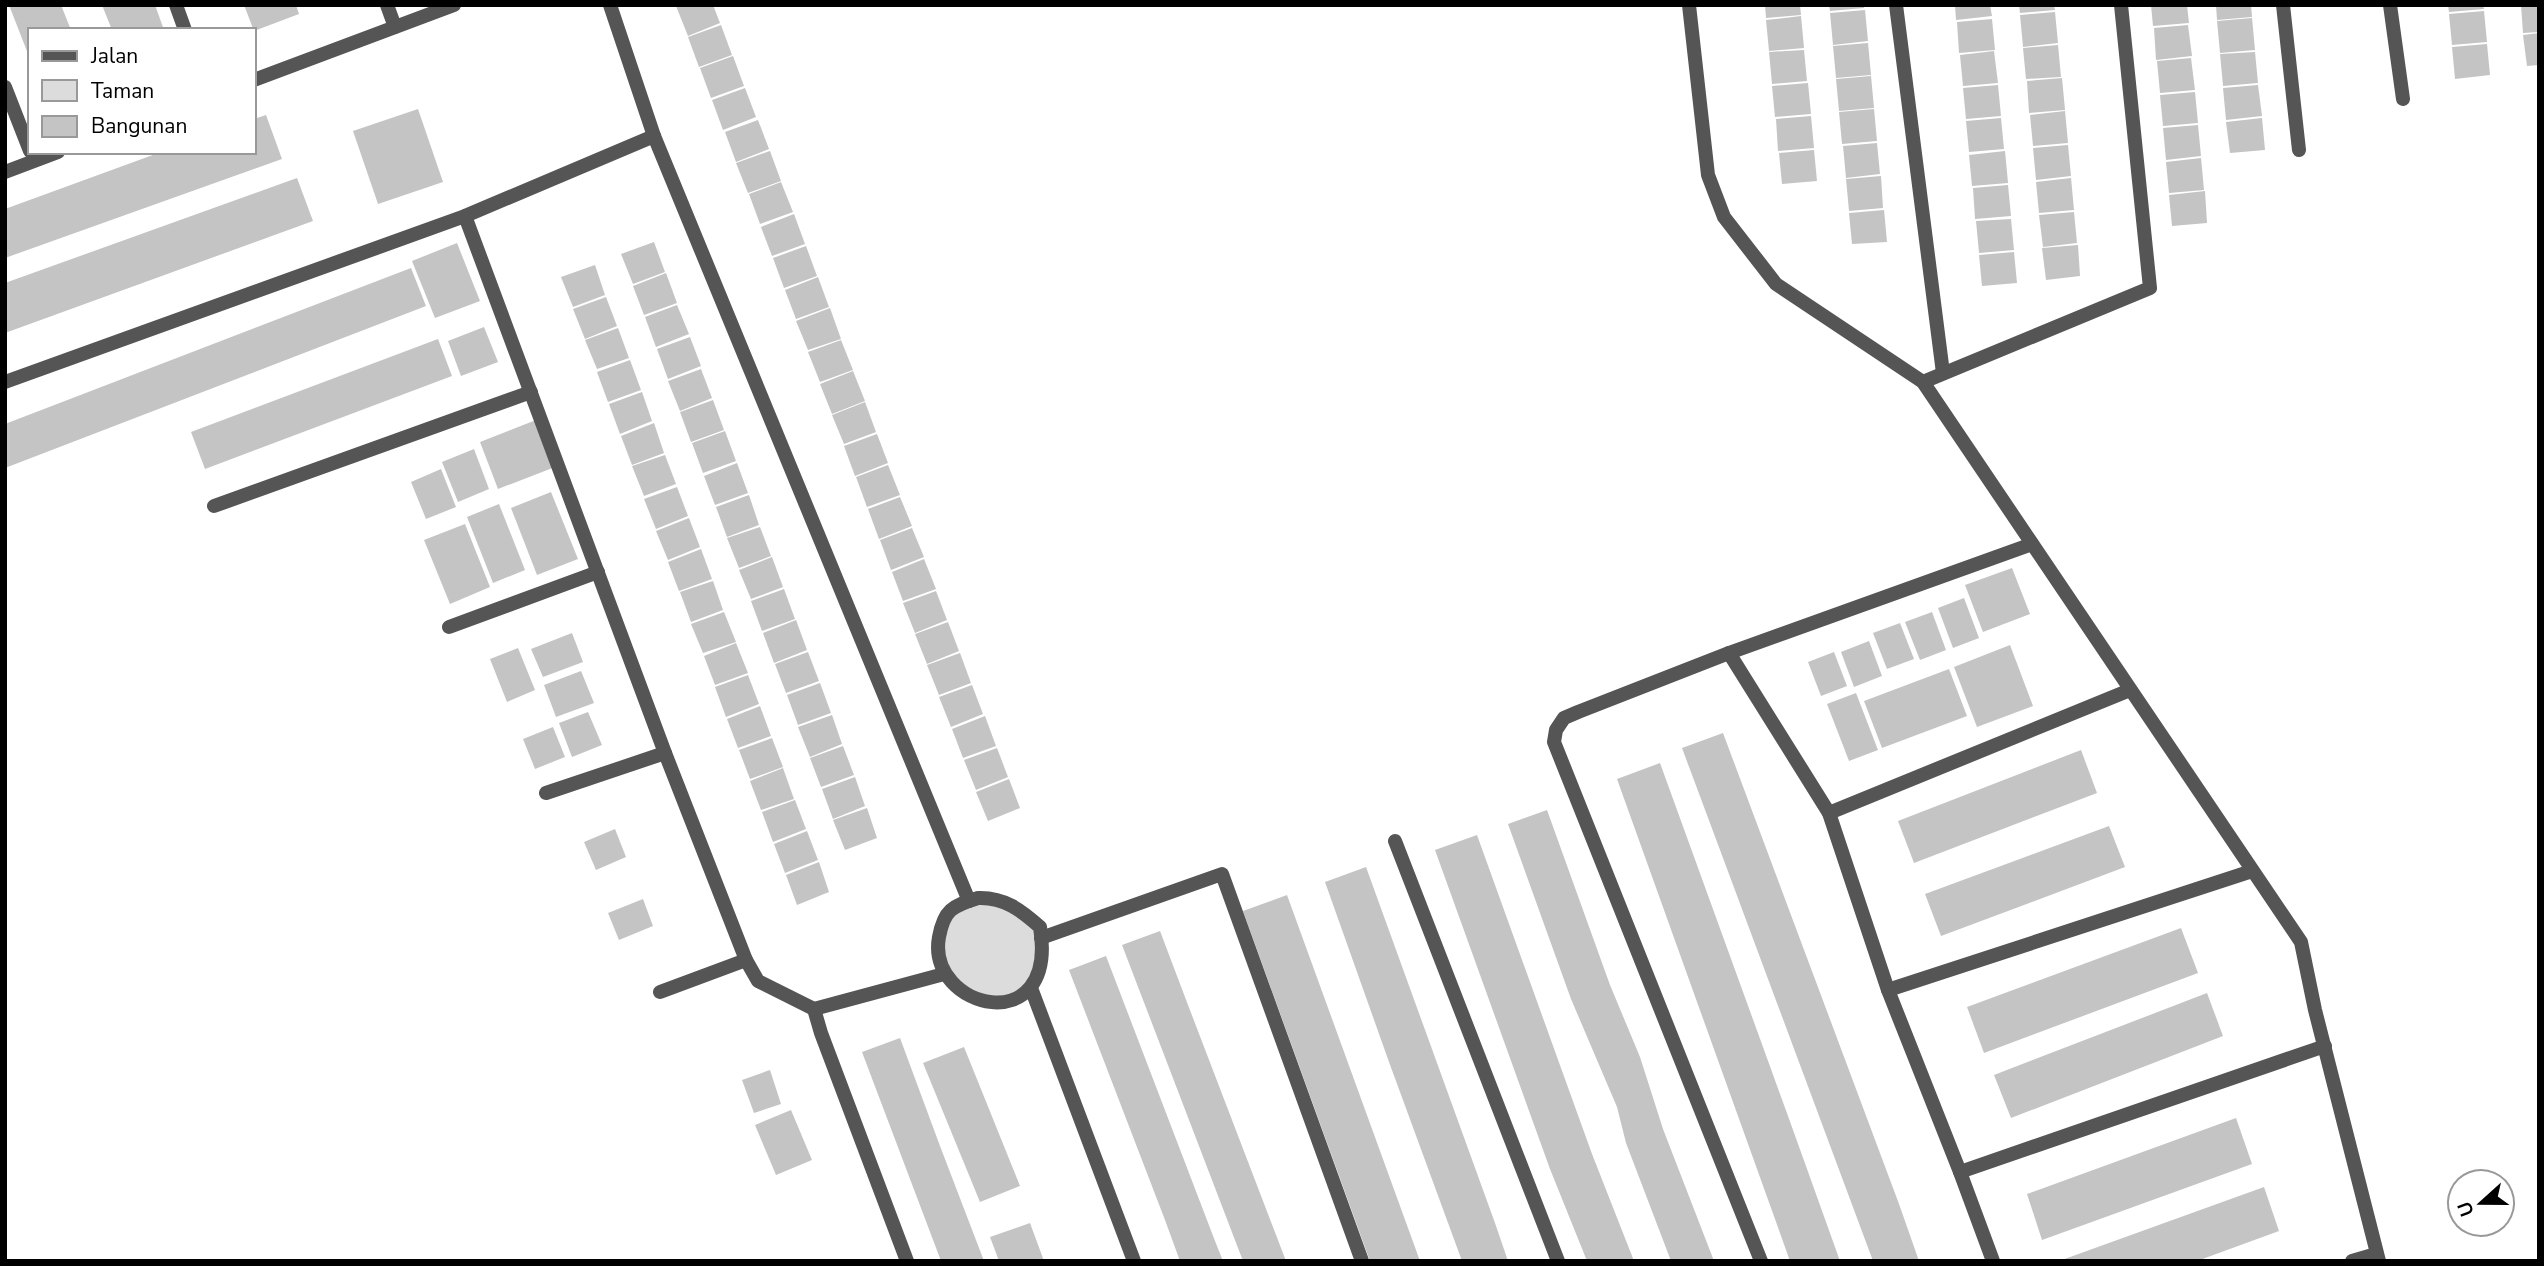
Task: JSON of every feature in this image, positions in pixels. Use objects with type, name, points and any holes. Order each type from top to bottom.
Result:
[{"type":"street","points":[[176,5],[184,28]]},
{"type":"street","points":[[387,5],[395,27]]},
{"type":"street","points":[[256,78],[454,5]]},
{"type":"street","points":[[610,5],[654,136],[969,901]]},
{"type":"street","points":[[1689,5],[1708,175],[1724,217],[1776,284],[1923,382],[2301,942],[2315,1010],[2378,1257],[2353,1261]]},
{"type":"street","points":[[1896,5],[1943,373]]},
{"type":"street","points":[[1923,382],[2150,288],[2121,5]]},
{"type":"street","points":[[2283,5],[2300,150]]},
{"type":"street","points":[[2390,5],[2403,99]]},
{"type":"street","points":[[5,87],[28,147]]},
{"type":"street","points":[[5,382],[465,216],[654,136]]},
{"type":"street","points":[[5,172],[31,155]]},
{"type":"street","points":[[465,216],[665,753],[746,960],[758,981],[814,1009],[944,974]]},
{"type":"street","points":[[214,506],[531,392]]},
{"type":"street","points":[[1761,1261],[1555,742],[1556,730],[1564,718],[1729,653],[2032,544]]},
{"type":"street","points":[[449,627],[598,572]]},
{"type":"street","points":[[1729,653],[1829,813],[1888,990],[1993,1261]]},
{"type":"street","points":[[1829,813],[2130,690]]},
{"type":"street","points":[[546,793],[665,753]]},
{"type":"street","points":[[1395,841],[1558,1261]]},
{"type":"street","points":[[1888,990],[2252,871]]},
{"type":"street","points":[[1041,938],[1222,874],[1362,1261]]},
{"type":"street","points":[[988,898],[1010,904],[1040,927],[1044,951],[1041,967],[1035,984],[1024,995],[997,1002],[987,1001],[959,990],[944,974],[937,946],[941,925],[952,907],[969,901],[988,898]]},
{"type":"street","points":[[660,992],[746,960]]},
{"type":"street","points":[[1031,988],[1134,1261]]},
{"type":"street","points":[[814,1009],[907,1261]]},
{"type":"street","points":[[1960,1172],[2325,1046]]},
{"type":"green space","points":[[988,898],[1040,927],[1035,984],[997,1002],[944,974],[941,925],[952,907]]},
{"type":"building","points":[[9,5],[61,5],[70,28],[28,28],[28,54]]},
{"type":"building","points":[[102,5],[155,5],[163,28],[111,28]]},
{"type":"building","points":[[244,5],[296,5],[299,14],[256,30]]},
{"type":"building","points":[[713,5],[720,23],[688,36],[676,6]]},
{"type":"building","points":[[1765,5],[1800,5],[1801,15],[1766,18]]},
{"type":"building","points":[[1829,5],[1864,5],[1864,8],[1830,11]]},
{"type":"building","points":[[1955,5],[1990,5],[1992,16],[1956,20]]},
{"type":"building","points":[[2019,5],[2054,5],[2055,10],[2020,13]]},
{"type":"building","points":[[2151,5],[2187,5],[2189,23],[2153,26]]},
{"type":"building","points":[[2216,5],[2251,5],[2252,17],[2217,20]]},
{"type":"building","points":[[2448,5],[2483,5],[2484,9],[2449,12]]},
{"type":"building","points":[[2521,5],[2539,5],[2539,32],[2523,33]]},
{"type":"building","points":[[1865,10],[1868,41],[1833,45],[1830,13]]},
{"type":"building","points":[[2484,11],[2487,42],[2452,45],[2449,14]]},
{"type":"building","points":[[2055,12],[2058,43],[2023,47],[2020,15]]},
{"type":"building","points":[[1801,16],[1804,48],[1769,51],[1766,20]]},
{"type":"building","points":[[2252,18],[2255,50],[2220,53],[2217,21]]},
{"type":"building","points":[[1992,19],[1995,50],[1959,53],[1957,22]]},
{"type":"building","points":[[721,25],[732,55],[699,67],[688,37]]},
{"type":"building","points":[[2188,25],[2192,56],[2156,60],[2154,28]]},
{"type":"building","points":[[2539,33],[2539,65],[2527,66],[2523,35]]},
{"type":"building","points":[[1868,43],[1871,75],[1836,78],[1833,46]]},
{"type":"building","points":[[2487,44],[2490,75],[2455,79],[2452,47]]},
{"type":"building","points":[[2058,45],[2061,77],[2026,79],[2023,48]]},
{"type":"building","points":[[1804,50],[1807,81],[1772,84],[1769,52]]},
{"type":"building","points":[[1994,51],[1998,83],[1963,86],[1960,55]]},
{"type":"building","points":[[2255,52],[2258,83],[2223,86],[2220,54]]},
{"type":"building","points":[[733,56],[744,86],[711,98],[700,68]]},
{"type":"building","points":[[2191,58],[2195,90],[2160,93],[2157,61]]},
{"type":"building","points":[[1871,76],[1874,108],[1839,111],[1836,79]]},
{"type":"building","points":[[2062,78],[2065,110],[2029,113],[2027,81]]},
{"type":"building","points":[[1808,83],[1811,114],[1775,117],[1772,86]]},
{"type":"building","points":[[1998,85],[2001,116],[1966,119],[1963,88]]},
{"type":"building","points":[[2258,85],[2262,116],[2226,120],[2223,88]]},
{"type":"building","points":[[745,88],[756,117],[723,130],[712,100]]},
{"type":"building","points":[[2195,92],[2198,123],[2163,126],[2160,95]]},
{"type":"building","points":[[418,109],[443,182],[378,204],[353,131]]},
{"type":"building","points":[[1874,109],[1877,141],[1842,144],[1839,112]]},
{"type":"building","points":[[2065,111],[2068,143],[2033,146],[2030,115]]},
{"type":"building","points":[[266,115],[282,159],[5,258],[5,209],[156,154],[256,154],[256,118]]},
{"type":"building","points":[[1811,116],[1814,148],[1778,151],[1776,119]]},
{"type":"building","points":[[2001,118],[2004,149],[1969,152],[1966,121]]},
{"type":"building","points":[[2262,118],[2265,150],[2230,153],[2226,122]]},
{"type":"building","points":[[758,120],[769,149],[736,162],[725,132]]},
{"type":"building","points":[[2198,125],[2201,156],[2166,160],[2163,128]]},
{"type":"building","points":[[1877,143],[1880,174],[1846,178],[1843,146]]},
{"type":"building","points":[[2068,145],[2071,176],[2036,180],[2033,148]]},
{"type":"building","points":[[1814,150],[1817,181],[1782,184],[1779,153]]},
{"type":"building","points":[[770,151],[781,181],[748,193],[736,163]]},
{"type":"building","points":[[2005,151],[2008,183],[1972,186],[1969,155]]},
{"type":"building","points":[[2201,158],[2204,190],[2169,193],[2166,162]]},
{"type":"building","points":[[1881,176],[1883,208],[1849,211],[1846,179]]},
{"type":"building","points":[[297,178],[313,221],[5,333],[5,283]]},
{"type":"building","points":[[2071,178],[2074,210],[2039,213],[2036,182]]},
{"type":"building","points":[[781,182],[793,212],[760,224],[749,194]]},
{"type":"building","points":[[2008,185],[2011,216],[1975,219],[1973,188]]},
{"type":"building","points":[[2205,191],[2207,223],[2172,226],[2169,195]]},
{"type":"building","points":[[1884,210],[1887,242],[1852,244],[1849,213]]},
{"type":"building","points":[[2074,212],[2077,243],[2043,247],[2039,215]]},
{"type":"building","points":[[794,214],[805,244],[772,256],[761,227]]},
{"type":"building","points":[[2011,219],[2014,250],[1979,253],[1976,221]]},
{"type":"building","points":[[654,242],[665,272],[633,284],[621,254]]},
{"type":"building","points":[[457,243],[480,301],[435,318],[412,261]]},
{"type":"building","points":[[2078,245],[2080,276],[2046,280],[2042,248]]},
{"type":"building","points":[[806,246],[817,276],[784,288],[773,258]]},
{"type":"building","points":[[2014,252],[2017,283],[1982,286],[1979,255]]},
{"type":"building","points":[[595,265],[605,295],[573,307],[561,277]]},
{"type":"building","points":[[411,268],[426,306],[5,468],[5,424]]},
{"type":"building","points":[[666,273],[677,303],[644,315],[633,286]]},
{"type":"building","points":[[818,277],[829,307],[796,319],[785,290]]},
{"type":"building","points":[[606,297],[617,326],[585,339],[573,309]]},
{"type":"building","points":[[677,305],[689,334],[656,347],[645,317]]},
{"type":"building","points":[[830,308],[841,339],[808,350],[796,321]]},
{"type":"building","points":[[484,327],[498,362],[461,376],[448,341]]},
{"type":"building","points":[[618,328],[629,358],[597,369],[585,340]]},
{"type":"building","points":[[690,337],[701,366],[668,379],[657,349]]},
{"type":"building","points":[[438,339],[452,376],[205,469],[191,432]]},
{"type":"building","points":[[841,340],[853,370],[820,382],[808,352]]},
{"type":"building","points":[[630,360],[641,390],[608,402],[597,372]]},
{"type":"building","points":[[701,369],[712,398],[680,411],[668,381]]},
{"type":"building","points":[[853,371],[865,401],[832,414],[820,384]]},
{"type":"building","points":[[642,392],[652,421],[620,434],[609,404]]},
{"type":"building","points":[[713,400],[724,430],[691,442],[680,412]]},
{"type":"building","points":[[865,402],[876,432],[844,444],[832,415]]},
{"type":"building","points":[[536,420],[555,467],[498,489],[480,442]]},
{"type":"building","points":[[654,423],[664,453],[632,465],[621,436]]},
{"type":"building","points":[[725,431],[736,461],[703,473],[692,443]]},
{"type":"building","points":[[877,434],[888,463],[855,476],[844,446]]},
{"type":"building","points":[[474,449],[489,489],[458,502],[442,462]]},
{"type":"building","points":[[665,455],[676,484],[644,496],[632,466]]},
{"type":"building","points":[[737,463],[748,493],[715,505],[704,476]]},
{"type":"building","points":[[888,465],[900,495],[867,507],[856,477]]},
{"type":"building","points":[[441,469],[456,507],[426,519],[411,482]]},
{"type":"building","points":[[677,487],[688,516],[656,529],[644,499]]},
{"type":"building","points":[[551,492],[578,559],[537,575],[511,508]]},
{"type":"building","points":[[749,495],[759,525],[727,537],[716,507]]},
{"type":"building","points":[[900,497],[912,526],[879,539],[868,509]]},
{"type":"building","points":[[499,504],[525,570],[493,583],[467,517]]},
{"type":"building","points":[[689,518],[700,547],[668,560],[656,531]]},
{"type":"building","points":[[465,524],[490,587],[450,604],[424,540]]},
{"type":"building","points":[[760,527],[771,556],[739,568],[727,538]]},
{"type":"building","points":[[912,528],[924,557],[891,570],[880,540]]},
{"type":"building","points":[[701,549],[712,579],[679,591],[668,562]]},
{"type":"building","points":[[772,557],[783,587],[751,599],[739,570]]},
{"type":"building","points":[[924,559],[936,589],[903,601],[892,572]]},
{"type":"building","points":[[2012,568],[2030,614],[1983,632],[1965,585]]},
{"type":"building","points":[[713,581],[723,610],[691,622],[680,592]]},
{"type":"building","points":[[784,589],[795,619],[762,631],[751,601]]},
{"type":"building","points":[[936,591],[947,620],[915,633],[903,603]]},
{"type":"building","points":[[1964,598],[1979,638],[1953,648],[1938,608]]},
{"type":"building","points":[[724,612],[736,642],[703,653],[691,624]]},
{"type":"building","points":[[1932,612],[1946,650],[1920,660],[1905,622]]},
{"type":"building","points":[[796,620],[807,650],[774,663],[763,633]]},
{"type":"building","points":[[948,622],[959,651],[927,664],[915,634]]},
{"type":"building","points":[[1900,623],[1914,659],[1887,669],[1873,633]]},
{"type":"building","points":[[572,633],[583,662],[543,677],[531,649]]},
{"type":"building","points":[[1869,641],[1882,676],[1854,687],[1841,652]]},
{"type":"building","points":[[736,643],[748,673],[715,685],[704,656]]},
{"type":"building","points":[[2010,645],[2033,706],[1977,727],[1954,667]]},
{"type":"building","points":[[518,648],[535,690],[507,702],[490,659]]},
{"type":"building","points":[[808,652],[819,681],[786,693],[775,664]]},
{"type":"building","points":[[1834,652],[1847,686],[1821,696],[1808,662]]},
{"type":"building","points":[[960,653],[971,683],[939,695],[927,665]]},
{"type":"building","points":[[1949,669],[1967,716],[1882,748],[1864,701]]},
{"type":"building","points":[[581,671],[594,703],[556,717],[544,685]]},
{"type":"building","points":[[748,675],[759,704],[726,717],[715,687]]},
{"type":"building","points":[[820,683],[831,713],[798,725],[787,695]]},
{"type":"building","points":[[972,685],[983,714],[951,727],[939,697]]},
{"type":"building","points":[[1856,693],[1878,750],[1849,761],[1827,704]]},
{"type":"building","points":[[760,706],[771,736],[738,748],[727,719]]},
{"type":"building","points":[[588,712],[602,745],[572,757],[559,723]]},
{"type":"building","points":[[832,715],[842,744],[810,757],[798,727]]},
{"type":"building","points":[[985,716],[996,746],[963,758],[952,729]]},
{"type":"building","points":[[553,727],[565,757],[535,769],[523,739]]},
{"type":"building","points":[[1723,733],[1919,1261],[1873,1261],[1682,748]]},
{"type":"building","points":[[772,738],[783,767],[750,779],[739,750]]},
{"type":"building","points":[[843,746],[854,775],[821,787],[810,758]]},
{"type":"building","points":[[997,748],[1008,777],[976,790],[964,760]]},
{"type":"building","points":[[2081,750],[2097,793],[1914,863],[1898,821]]},
{"type":"building","points":[[1660,763],[1840,1261],[1790,1261],[1617,779]]},
{"type":"building","points":[[783,768],[794,799],[761,810],[750,781]]},
{"type":"building","points":[[855,777],[865,806],[833,819],[822,789]]},
{"type":"building","points":[[1009,779],[1020,808],[988,821],[976,792]]},
{"type":"building","points":[[795,800],[806,829],[773,842],[762,812]]},
{"type":"building","points":[[867,808],[877,838],[845,850],[833,820]]},
{"type":"building","points":[[1547,810],[1714,1261],[1671,1261],[1626,1143],[1617,1107],[1571,999],[1508,824]]},
{"type":"building","points":[[2109,826],[2125,867],[1941,936],[1925,894]]},
{"type":"building","points":[[615,829],[626,857],[596,870],[584,842]]},
{"type":"building","points":[[807,831],[818,860],[785,873],[774,844]]},
{"type":"building","points":[[1477,835],[1592,1154],[1634,1261],[1587,1261],[1550,1169],[1435,850]]},
{"type":"building","points":[[819,862],[829,892],[797,905],[786,875]]},
{"type":"building","points":[[1366,867],[1508,1261],[1462,1261],[1389,1062],[1325,882]]},
{"type":"building","points":[[1287,895],[1420,1261],[1370,1261],[1243,911]]},
{"type":"building","points":[[643,899],[653,926],[619,940],[608,913]]},
{"type":"building","points":[[2181,928],[2198,973],[1984,1053],[1967,1007]]},
{"type":"building","points":[[1160,931],[1286,1261],[1243,1261],[1122,945]]},
{"type":"building","points":[[1106,956],[1223,1261],[1180,1261],[1069,970]]},
{"type":"building","points":[[2207,993],[2223,1036],[2011,1118],[1994,1075]]},
{"type":"building","points":[[900,1038],[984,1261],[941,1261],[862,1052]]},
{"type":"building","points":[[964,1047],[1020,1186],[980,1202],[923,1063]]},
{"type":"building","points":[[770,1070],[781,1104],[754,1113],[742,1080]]},
{"type":"building","points":[[791,1110],[812,1160],[776,1175],[755,1125]]},
{"type":"building","points":[[2236,1118],[2252,1164],[2042,1240],[2027,1194]]},
{"type":"building","points":[[2264,1187],[2279,1231],[2197,1261],[2059,1261]]},
{"type":"building","points":[[1030,1223],[1044,1261],[999,1261],[990,1237]]}]
